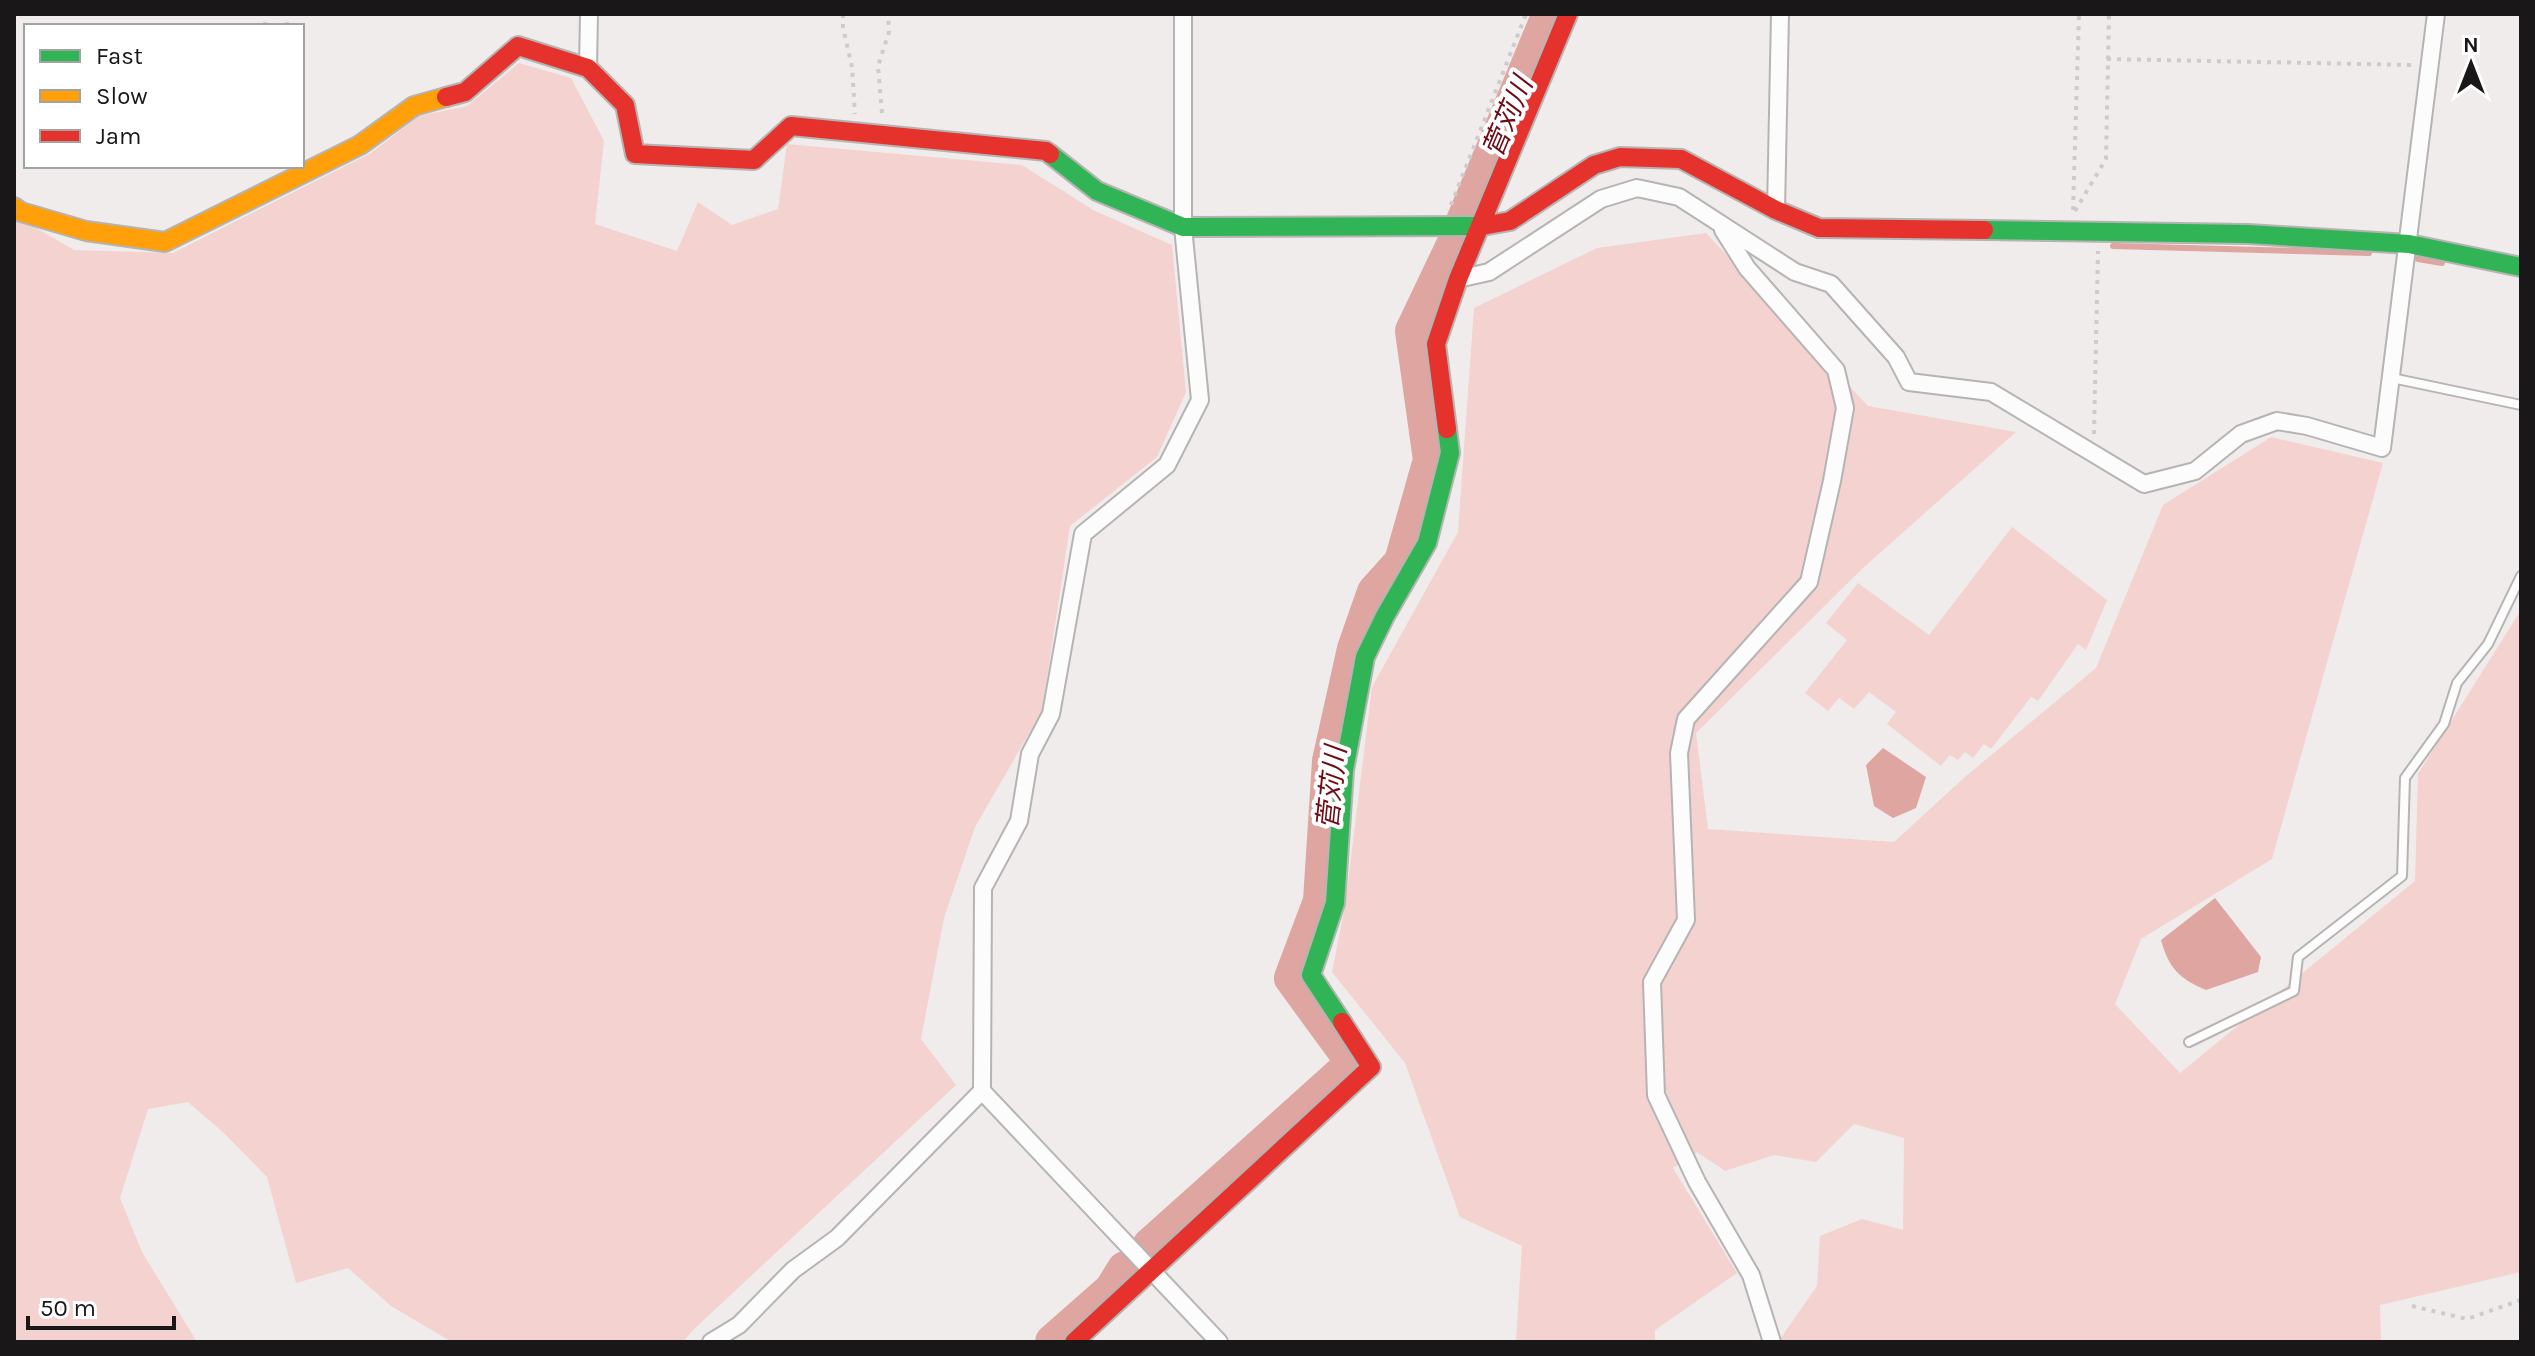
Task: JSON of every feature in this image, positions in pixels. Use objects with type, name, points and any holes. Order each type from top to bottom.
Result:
[{"type":"street","points":[[588,68],[589,14]]},
{"type":"street","points":[[1183,14],[1183,227],[1200,400],[1167,465],[1083,534],[1051,714],[1030,754],[1019,821],[983,888],[982,1091],[1219,1342]]},
{"type":"street","points":[[1074,1342],[1371,1067],[1311,975],[1335,903],[1344,770],[1365,657],[1427,543],[1450,453],[1436,344],[1458,279],[1568,14]]},
{"type":"street","points":[[1776,210],[1780,14]]},
{"type":"street","points":[[1458,279],[1489,272],[1601,199],[1637,188],[1679,197],[1795,272],[1831,284],[1896,357],[1909,382],[1991,392],[2144,484],[2195,471],[2241,434],[2277,421],[2307,426],[2382,448],[2436,14]]},
{"type":"street","points":[[14,207],[21,212],[86,231],[165,242],[360,145],[414,106],[465,92],[518,46],[588,68],[625,105],[635,154],[754,160],[791,126],[1046,151],[1097,191],[1183,227],[1479,227],[1510,221],[1594,165],[1620,157],[1681,159],[1776,210],[1819,228],[2248,234],[2409,244],[2521,267]]},
{"type":"street","points":[[1720,225],[1747,268],[1836,370],[1845,408],[1809,582],[1686,719],[1679,753],[1686,920],[1652,982],[1656,1095],[1697,1182],[1751,1275],[1772,1342]]},
{"type":"street","points":[[711,1342],[739,1325],[793,1270],[837,1238],[982,1091]]},
{"type":"lane","points":[[2392,378],[2521,405]]},
{"type":"lane","points":[[2189,1042],[2294,991],[2298,957],[2402,876],[2405,778],[2444,724],[2457,683],[2488,644],[2521,576]]},
{"type":"path","points":[[843,14],[852,67],[856,132]]},
{"type":"path","points":[[883,136],[878,66],[889,32],[888,14]]},
{"type":"path","points":[[1442,227],[1526,14]]},
{"type":"path","points":[[2079,14],[2073,215],[2106,159],[2109,14]]},
{"type":"path","points":[[2107,59],[2429,65]]},
{"type":"path","points":[[2094,452],[2098,233]]},
{"type":"path","points":[[2412,1306],[2467,1319],[2521,1300]]},
{"type":"shaded area","points":[[519,63],[571,78],[604,141],[595,224],[677,251],[698,202],[732,225],[778,209],[787,144],[1022,165],[1093,210],[1172,245],[1186,392],[1157,457],[1070,526],[1042,711],[975,827],[944,918],[921,1039],[956,1085],[683,1342],[452,1342],[391,1306],[348,1268],[296,1283],[267,1177],[188,1102],[148,1109],[120,1198],[142,1252],[197,1342],[14,1342],[14,215],[74,250],[173,253],[371,153],[419,116],[467,106]]},
{"type":"shaded area","points":[[1706,233],[1868,406],[2016,432],[1863,568],[1696,733],[1708,829],[1894,842],[1966,776],[2096,668],[2163,505],[2271,437],[2383,463],[2272,859],[2141,939],[2115,1004],[2180,1073],[2415,881],[2418,774],[2521,610],[2521,1272],[2380,1305],[2381,1342],[1778,1342],[1817,1286],[1820,1236],[1862,1219],[1903,1230],[1904,1138],[1854,1124],[1816,1162],[1774,1155],[1725,1171],[1697,1152],[1673,1168],[1737,1273],[1655,1330],[1655,1342],[1513,1342],[1516,1340],[1522,1246],[1460,1217],[1405,1063],[1332,972],[1345,906],[1372,687],[1458,532],[1474,308],[1597,248]]},
{"type":"shaded area","points":[[2012,527],[2107,600],[2086,650],[2078,644],[2038,701],[2031,697],[1991,749],[1984,744],[1973,758],[1965,752],[1958,760],[1950,755],[1941,766],[1887,724],[1896,712],[1869,692],[1854,709],[1839,698],[1828,711],[1805,693],[1847,640],[1826,623],[1858,583],[1929,635]]},
{"type":"shaded area","points":[[1883,748],[1926,777],[1916,808],[1893,818],[1874,806],[1866,765]]},
{"type":"shaded area","points":[[2215,898],[2261,957],[2258,972],[2206,990],[2177,972],[2161,940]]},
{"type":"waterway","name":"菅苅川","points":[[1464,221],[1550,14]]},
{"type":"waterway","name":"菅苅川","points":[[1150,1246],[1354,1063],[1292,978],[1321,901],[1330,761],[1355,649],[1375,592],[1402,562],[1431,460],[1413,331],[1454,245]]},
{"type":"waterway","points":[[2113,246],[2369,253]]},
{"type":"waterway","points":[[2418,259],[2442,263]]},
{"type":"waterway","name":"菅苅川","points":[[1053,1342],[1112,1290],[1125,1269]]},
{"type":"traffic: fast","points":[[1050,154],[1097,191],[1183,227],[1482,226]]},
{"type":"traffic: fast","points":[[1984,230],[2248,234],[2409,244],[2521,267]]},
{"type":"traffic: fast","points":[[1342,1022],[1311,975],[1335,903],[1344,770],[1365,657],[1427,543],[1450,453],[1447,429]]},
{"type":"traffic: slow","points":[[14,207],[21,212],[86,231],[165,242],[360,145],[414,106],[446,97]]},
{"type":"traffic: jam","points":[[1447,429],[1436,344],[1458,279],[1568,14]]},
{"type":"traffic: jam","points":[[446,97],[465,92],[518,46],[588,68],[625,105],[635,154],[754,160],[791,126],[1046,151],[1050,154]]},
{"type":"traffic: jam","points":[[1482,226],[1510,221],[1594,165],[1620,157],[1681,159],[1776,210],[1819,228],[1984,230]]},
{"type":"traffic: jam","points":[[1074,1342],[1371,1067],[1342,1022]]}]
